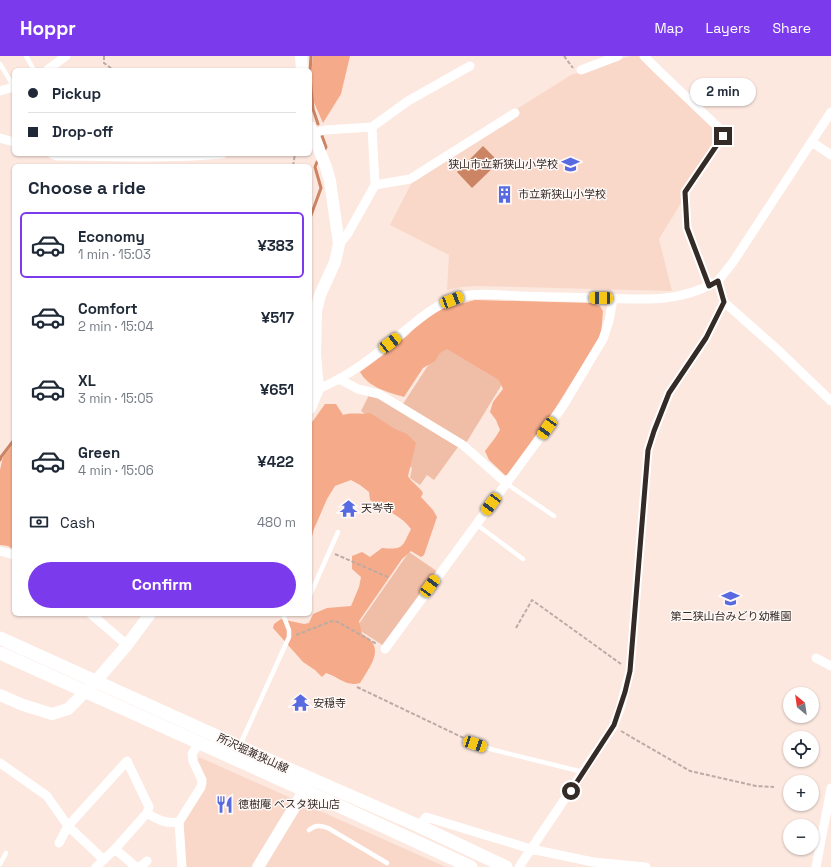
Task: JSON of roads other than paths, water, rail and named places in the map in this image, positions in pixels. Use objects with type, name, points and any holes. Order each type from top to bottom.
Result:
[{"type":"main road","name":"所沢堀兼狭山線","points":[[0,638],[239,746],[308,785],[471,867]]},
{"type":"main road","name":"所沢堀兼狭山線","points":[[0,652],[198,743],[419,826],[506,867]]},
{"type":"street","points":[[50,68],[66,56]]},
{"type":"street","points":[[301,56],[302,68]]},
{"type":"street","points":[[581,70],[618,56]]},
{"type":"street","points":[[644,56],[722,130],[723,136],[685,192],[687,228],[709,286]]},
{"type":"street","points":[[312,131],[372,127],[408,101],[470,66]]},
{"type":"street","points":[[0,91],[12,88]]},
{"type":"street","points":[[318,389],[339,379],[368,360],[424,314],[460,296],[502,295],[671,298],[687,295],[709,286],[718,281],[732,262],[831,112]]},
{"type":"street","points":[[375,185],[410,179],[515,113]]},
{"type":"street","points":[[339,244],[347,235],[375,185],[372,127]]},
{"type":"street","points":[[312,133],[330,181],[339,244],[336,262],[320,295],[316,311],[312,355],[318,389],[312,403]]},
{"type":"street","points":[[0,138],[12,141]]},
{"type":"street","points":[[812,142],[831,155]]},
{"type":"street","points":[[57,156],[206,156]]},
{"type":"street","points":[[135,164],[138,156]]},
{"type":"street","points":[[718,281],[724,302],[777,349],[831,401]]},
{"type":"street","points":[[385,649],[563,406],[603,339],[609,321],[613,298]]},
{"type":"street","points":[[519,867],[613,727],[620,709],[630,671],[648,450],[669,393],[706,338],[724,302]]},
{"type":"street","points":[[339,379],[358,389],[372,391],[379,394],[463,445],[507,484]]},
{"type":"street","points":[[0,551],[12,554]]},
{"type":"street","points":[[93,616],[127,645]]},
{"type":"street","points":[[0,695],[23,705],[52,714],[68,709],[96,681],[127,645],[149,616]]},
{"type":"street","points":[[816,658],[831,666]]},
{"type":"street","points":[[182,867],[179,822],[201,787],[202,780],[193,760],[192,754],[198,743]]},
{"type":"street","points":[[59,843],[68,826],[127,761],[149,807],[146,813],[115,849],[96,867]]},
{"type":"street","points":[[0,763],[47,796],[68,826],[104,860]]},
{"type":"street","points":[[258,867],[308,785]]},
{"type":"street","points":[[816,867],[831,788]]},
{"type":"street","points":[[146,813],[160,821],[171,823],[179,822]]},
{"type":"street","points":[[419,826],[426,817],[531,848],[593,862],[646,867]]},
{"type":"street","points":[[115,849],[136,867]]},
{"type":"lane","points":[[26,56],[33,68]]},
{"type":"lane","points":[[0,64],[12,84]]},
{"type":"lane","points":[[507,484],[554,516]]},
{"type":"lane","points":[[476,524],[523,559]]},
{"type":"lane","points":[[312,591],[338,532]]},
{"type":"lane","points":[[239,746],[289,637],[289,630],[284,616]]},
{"type":"lane","points":[[475,744],[583,772]]},
{"type":"lane","points":[[309,830],[317,826],[328,828],[387,863]]},
{"type":"lane","points":[[0,864],[6,853]]},
{"type":"waterway","points":[[310,68],[311,56]]},
{"type":"waterway","points":[[312,98],[313,109],[318,124]]},
{"type":"waterway","points":[[321,133],[326,147],[324,151]]},
{"type":"waterway","points":[[312,213],[321,188],[315,167],[317,162]]},
{"type":"waterway","points":[[0,460],[12,443]]},
{"type":"place","name":"狭山市立新狭山小学校","points":[[571,164]]},
{"type":"place","name":"市立新狭山小学校","points":[[505,194]]},
{"type":"place","name":"天岑寺","points":[[348,508]]},
{"type":"place","name":"第二狭山台みどり幼稚園","points":[[731,598]]},
{"type":"place","name":"安穏寺","points":[[300,703]]},
{"type":"place","name":"徳樹庵 ベスタ狭山店","points":[[225,804]]}]
